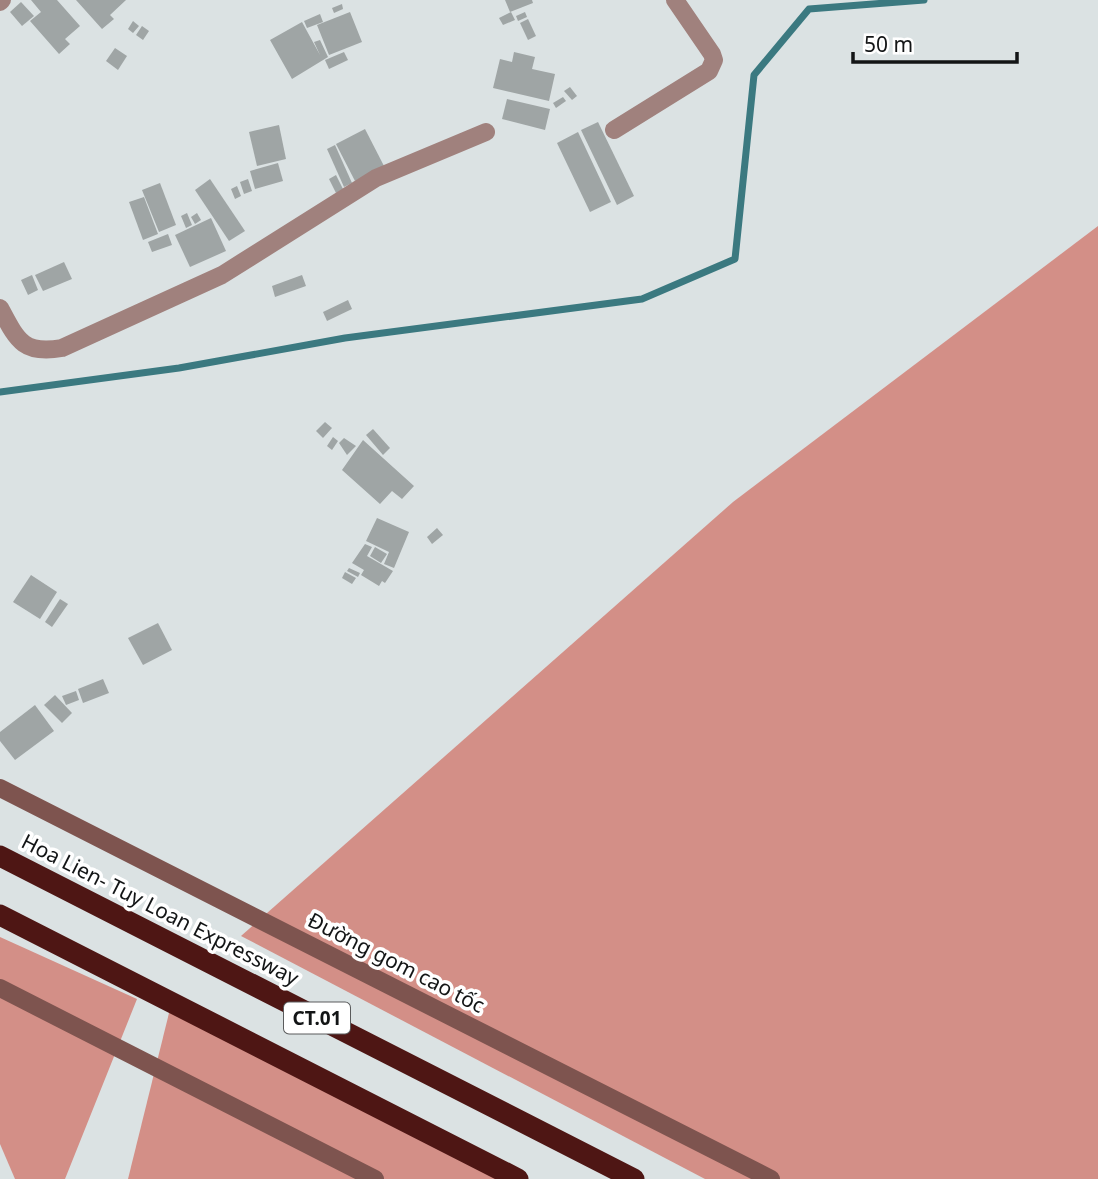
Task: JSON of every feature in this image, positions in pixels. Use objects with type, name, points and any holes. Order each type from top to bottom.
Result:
[{"type":"highway","name":"Hoa Lien- Tuy Loan Expressway","points":[[0,856],[634,1179]]},
{"type":"highway","name":"CT.01","points":[[0,915],[518,1179]]},
{"type":"main road","name":"Đường gom cao tốc","points":[[0,788],[771,1179]]},
{"type":"main road","points":[[0,989],[375,1179]]},
{"type":"street","points":[[614,130],[713,66],[712,54],[675,0]]},
{"type":"street","points":[[0,308],[14,335],[27,348],[45,351],[62,348],[222,275],[376,178],[486,132]]},
{"type":"shaded area","points":[[1098,226],[1098,1179],[705,1179],[241,936],[733,502]]},
{"type":"shaded area","points":[[0,937],[137,999],[65,1179],[15,1179],[0,1144]]},
{"type":"shaded area","points":[[171,1005],[498,1179],[128,1179]]},
{"type":"building","points":[[31,0],[57,0],[80,26],[65,39],[70,44],[59,54],[30,21],[41,12]]},
{"type":"building","points":[[76,0],[126,0],[110,15],[114,19],[102,29]]},
{"type":"building","points":[[505,0],[532,0],[533,3],[510,12]]},
{"type":"building","points":[[21,2],[34,16],[22,26],[10,12]]},
{"type":"building","points":[[342,4],[343,9],[334,13],[332,8]]},
{"type":"building","points":[[350,12],[362,42],[329,55],[317,25]]},
{"type":"building","points":[[511,12],[515,20],[503,25],[499,18]]},
{"type":"building","points":[[525,12],[527,17],[518,21],[516,16]]},
{"type":"building","points":[[320,14],[323,22],[307,28],[304,21]]},
{"type":"building","points":[[528,19],[536,36],[528,40],[520,23]]},
{"type":"building","points":[[133,21],[139,26],[133,33],[128,29]]},
{"type":"building","points":[[302,22],[320,55],[314,42],[320,40],[328,57],[292,79],[270,40]]},
{"type":"building","points":[[142,26],[149,31],[143,40],[136,35]]},
{"type":"building","points":[[115,48],[127,56],[118,70],[106,61]]},
{"type":"building","points":[[344,52],[348,60],[329,69],[325,60]]},
{"type":"building","points":[[514,52],[535,57],[532,69],[555,74],[549,101],[493,88],[500,59],[512,62]]},
{"type":"building","points":[[570,87],[577,96],[572,100],[564,91]]},
{"type":"building","points":[[563,97],[566,101],[556,108],[553,103]]},
{"type":"building","points":[[507,99],[550,109],[545,130],[502,119]]},
{"type":"building","points":[[598,122],[634,196],[617,205],[581,130]]},
{"type":"building","points":[[279,125],[286,159],[257,166],[249,132]]},
{"type":"building","points":[[365,129],[384,166],[355,181],[336,144]]},
{"type":"building","points":[[578,132],[611,202],[590,212],[557,143]]},
{"type":"building","points":[[335,145],[352,183],[344,187],[327,149]]},
{"type":"building","points":[[278,163],[283,181],[255,189],[250,171]]},
{"type":"building","points":[[336,175],[343,189],[336,193],[329,179]]},
{"type":"building","points":[[210,179],[245,231],[229,241],[195,190]]},
{"type":"building","points":[[248,179],[252,191],[244,194],[240,182]]},
{"type":"building","points":[[160,183],[176,225],[159,232],[142,190]]},
{"type":"building","points":[[237,186],[241,196],[235,199],[231,189]]},
{"type":"building","points":[[144,197],[158,234],[143,240],[129,202]]},
{"type":"building","points":[[187,213],[192,225],[186,228],[181,216]]},
{"type":"building","points":[[197,213],[201,220],[195,224],[191,217]]},
{"type":"building","points":[[211,218],[226,251],[190,267],[175,235]]},
{"type":"building","points":[[168,234],[172,245],[152,252],[148,242]]},
{"type":"building","points":[[64,262],[72,279],[43,291],[35,275]]},
{"type":"building","points":[[32,275],[38,290],[28,295],[21,280]]},
{"type":"building","points":[[302,275],[306,286],[275,297],[272,286]]},
{"type":"building","points":[[348,300],[352,309],[327,321],[323,312]]},
{"type":"building","points":[[325,422],[332,428],[323,438],[316,431]]},
{"type":"building","points":[[373,429],[390,448],[383,455],[366,435]]},
{"type":"building","points":[[333,437],[338,441],[332,450],[327,446]]},
{"type":"building","points":[[344,438],[356,446],[347,455],[339,443]]},
{"type":"building","points":[[363,440],[414,486],[402,499],[392,491],[380,504],[342,470]]},
{"type":"building","points":[[377,518],[409,532],[394,568],[384,564],[389,552],[366,541]]},
{"type":"building","points":[[437,528],[443,535],[432,544],[427,537]]},
{"type":"building","points":[[365,544],[372,547],[367,556],[393,571],[385,583],[382,581],[379,586],[361,575],[364,570],[352,563]]},
{"type":"building","points":[[375,547],[387,554],[381,563],[370,556]]},
{"type":"building","points":[[349,568],[360,573],[358,577],[347,571]]},
{"type":"building","points":[[345,572],[356,578],[352,584],[342,578]]},
{"type":"building","points":[[31,575],[57,592],[40,619],[13,602]]},
{"type":"building","points":[[60,599],[68,604],[52,627],[45,622]]},
{"type":"building","points":[[158,623],[172,650],[143,665],[128,638]]},
{"type":"building","points":[[103,679],[109,693],[83,703],[78,689]]},
{"type":"building","points":[[76,691],[79,700],[66,705],[62,696]]},
{"type":"building","points":[[55,695],[72,713],[62,723],[44,705]]},
{"type":"building","points":[[35,705],[54,731],[15,760],[0,741],[0,732]]},
{"type":"waterway","points":[[0,392],[179,368],[345,338],[642,299],[735,259],[754,75],[809,9],[924,0]]}]
